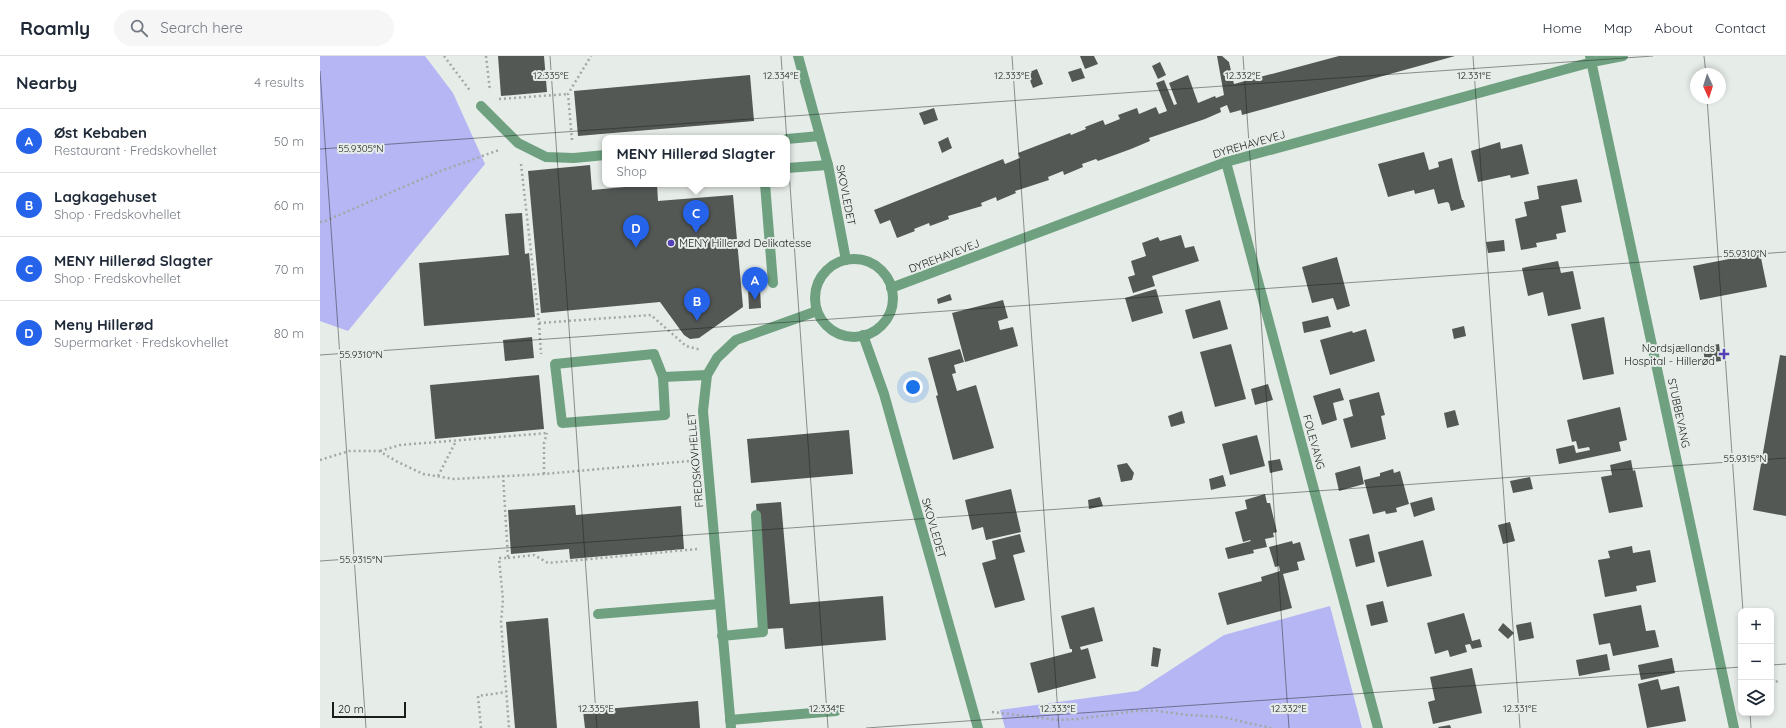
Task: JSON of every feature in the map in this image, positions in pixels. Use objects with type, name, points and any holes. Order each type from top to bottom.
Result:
[{"type":"street","name":"SKOVLEDET","points":[[798,56],[828,165],[846,260]]},
{"type":"street","name":"DYREHAVEVEJ","points":[[891,288],[1226,162],[1591,59],[1623,56]]},
{"type":"street","name":"STUBBEVANG","points":[[1591,59],[1734,728]]},
{"type":"street","points":[[481,106],[518,143],[546,157],[574,158],[602,155]]},
{"type":"street","points":[[790,139],[820,136]]},
{"type":"street","name":"FOLEVANG","points":[[1226,162],[1378,728]]},
{"type":"street","points":[[790,168],[828,165]]},
{"type":"street","points":[[765,187],[773,283]]},
{"type":"street","points":[[846,260],[860,260],[874,265],[885,275],[891,288],[892,303],[887,318],[877,329],[863,335],[849,336],[835,332],[824,323],[817,311],[815,294],[820,279],[831,266],[846,260]]},
{"type":"street","name":"FREDSKOVHELLET","points":[[817,311],[736,340],[720,355],[707,375],[703,411],[730,724],[836,711]]},
{"type":"street","name":"SKOVLEDET","points":[[863,335],[884,394],[978,728]]},
{"type":"street","points":[[654,354],[663,377],[665,415],[562,423],[555,364],[654,354]]},
{"type":"street","points":[[663,377],[707,375]]},
{"type":"street","points":[[722,636],[763,632],[756,515]]},
{"type":"street","points":[[598,614],[720,604]]},
{"type":"path","points":[[444,56],[481,106],[491,99],[568,94]]},
{"type":"path","points":[[486,56],[491,99]]},
{"type":"path","points":[[574,158],[568,94],[591,56]]},
{"type":"path","points":[[320,222],[438,172],[518,143],[539,323],[541,355]]},
{"type":"path","points":[[539,323],[651,315],[686,346],[720,355]]},
{"type":"path","points":[[320,460],[349,451],[379,451],[400,446],[547,434],[562,423]]},
{"type":"path","points":[[544,474],[544,443],[547,434],[546,426]]},
{"type":"path","points":[[438,476],[456,441]]},
{"type":"path","points":[[379,451],[424,474],[454,479],[503,475],[544,474],[707,459]]},
{"type":"path","points":[[503,475],[508,558]]},
{"type":"path","points":[[509,728],[501,622],[503,600],[499,558],[534,556],[548,563],[684,551]]},
{"type":"path","points":[[1774,683],[1778,682]]},
{"type":"path","points":[[481,728],[478,696],[506,692]]},
{"type":"path","points":[[973,710],[1046,720],[1157,710],[1222,718],[1271,728]]},
{"type":"shaded area","points":[[320,56],[425,56],[453,93],[485,164],[348,331],[320,321]]},
{"type":"shaded area","points":[[1330,606],[1362,728],[1005,728],[1000,710],[1138,691],[1224,635]]},
{"type":"building","points":[[498,56],[544,56],[547,92],[501,96]]},
{"type":"building","points":[[1080,56],[1094,56],[1098,64],[1085,69]]},
{"type":"building","points":[[1217,56],[1222,56],[1229,62],[1234,84],[1339,56],[1455,56],[1242,115],[1241,110],[1230,113],[1227,105],[1220,108],[1221,112],[1149,138],[1150,141],[1131,149],[1098,161],[1096,159],[1082,164],[1083,167],[1064,175],[1063,171],[1048,177],[1049,180],[1015,191],[1016,193],[997,201],[996,197],[981,203],[982,206],[948,216],[949,219],[930,226],[929,223],[914,229],[915,231],[897,238],[890,220],[880,224],[874,210],[1003,159],[1005,164],[1020,158],[1018,153],[1070,133],[1071,135],[1086,129],[1085,127],[1103,120],[1105,125],[1120,119],[1118,115],[1137,108],[1139,114],[1156,107],[1159,114],[1167,111],[1156,83],[1164,80],[1174,105],[1177,104],[1169,83],[1188,75],[1198,103],[1215,96],[1216,98],[1224,95]]},
{"type":"building","points":[[1160,62],[1166,75],[1158,79],[1152,66]]},
{"type":"building","points":[[1081,68],[1085,78],[1072,82],[1068,72]]},
{"type":"building","points":[[1037,69],[1043,84],[1033,88],[1027,73]]},
{"type":"building","points":[[750,75],[754,121],[578,136],[574,91]]},
{"type":"building","points":[[934,108],[938,120],[924,125],[919,113]]},
{"type":"building","points":[[948,137],[952,148],[942,153],[938,142]]},
{"type":"building","points":[[1500,142],[1501,149],[1522,144],[1529,174],[1511,178],[1510,175],[1478,182],[1471,151]]},
{"type":"building","points":[[1424,152],[1429,170],[1439,167],[1438,162],[1452,158],[1465,207],[1451,211],[1449,203],[1438,204],[1434,189],[1415,194],[1414,190],[1388,197],[1378,164]]},
{"type":"building","points":[[590,165],[592,190],[624,187],[657,187],[658,201],[733,195],[743,307],[699,338],[690,339],[684,335],[660,302],[541,313],[528,171]]},
{"type":"building","points":[[1577,179],[1582,202],[1561,206],[1566,232],[1556,234],[1557,239],[1536,243],[1537,247],[1521,250],[1515,219],[1527,216],[1524,202],[1539,199],[1537,186]]},
{"type":"building","points":[[522,213],[525,254],[529,253],[535,317],[424,326],[419,263],[509,255],[505,214]]},
{"type":"building","points":[[1181,235],[1185,248],[1194,246],[1199,261],[1152,276],[1155,286],[1133,293],[1128,277],[1135,275],[1131,261],[1146,256],[1142,243],[1158,237],[1160,241]]},
{"type":"building","points":[[1504,240],[1505,251],[1488,253],[1486,242]]},
{"type":"building","points":[[1760,253],[1767,287],[1700,300],[1693,266]]},
{"type":"building","points":[[1337,257],[1350,306],[1337,310],[1333,298],[1312,303],[1302,267]]},
{"type":"building","points":[[1558,261],[1561,273],[1573,271],[1581,309],[1548,316],[1543,292],[1528,296],[1522,268]]},
{"type":"building","points":[[760,288],[761,308],[749,309],[748,289]]},
{"type":"building","points":[[1156,289],[1163,313],[1132,322],[1125,298]]},
{"type":"building","points":[[950,294],[952,300],[938,304],[937,299]]},
{"type":"building","points":[[1003,300],[1008,318],[998,321],[1000,330],[1013,327],[1018,346],[965,362],[952,313]]},
{"type":"building","points":[[1220,300],[1228,329],[1193,339],[1185,310]]},
{"type":"building","points":[[1328,316],[1331,327],[1304,333],[1302,322]]},
{"type":"building","points":[[1604,317],[1614,374],[1583,380],[1571,324]]},
{"type":"building","points":[[1464,326],[1466,336],[1454,339],[1452,329]]},
{"type":"building","points":[[1366,329],[1375,361],[1330,375],[1320,340],[1352,331],[1353,333]]},
{"type":"building","points":[[532,337],[534,358],[505,361],[503,340]]},
{"type":"building","points":[[1231,344],[1246,399],[1215,407],[1200,352]]},
{"type":"building","points":[[1719,344],[1721,361],[1705,363],[1703,347]]},
{"type":"building","points":[[960,349],[964,362],[954,365],[956,373],[952,374],[957,391],[976,385],[994,448],[953,460],[936,396],[938,395],[928,358]]},
{"type":"building","points":[[1780,355],[1786,356],[1786,516],[1753,510]]},
{"type":"building","points":[[539,375],[544,429],[435,439],[430,385]]},
{"type":"building","points":[[1268,384],[1273,400],[1255,405],[1251,389]]},
{"type":"building","points":[[1340,388],[1344,400],[1333,403],[1337,420],[1322,425],[1313,396]]},
{"type":"building","points":[[1379,392],[1385,415],[1381,416],[1386,439],[1351,448],[1343,419],[1353,416],[1349,400]]},
{"type":"building","points":[[1620,407],[1627,440],[1619,442],[1621,451],[1559,464],[1556,449],[1574,445],[1576,453],[1590,450],[1589,447],[1578,449],[1576,441],[1572,442],[1567,420]]},
{"type":"building","points":[[1455,410],[1459,425],[1447,428],[1444,413]]},
{"type":"building","points":[[1182,411],[1185,423],[1171,427],[1168,416]]},
{"type":"building","points":[[849,430],[853,474],[751,483],[747,439]]},
{"type":"building","points":[[1257,435],[1265,466],[1230,475],[1222,444]]},
{"type":"building","points":[[1280,459],[1283,470],[1270,473],[1268,461]]},
{"type":"building","points":[[1631,460],[1633,471],[1635,470],[1643,507],[1609,513],[1601,477],[1612,475],[1610,465]]},
{"type":"building","points":[[1127,463],[1134,473],[1132,480],[1121,482],[1117,465]]},
{"type":"building","points":[[1360,466],[1364,484],[1339,491],[1335,473]]},
{"type":"building","points":[[1393,469],[1394,473],[1400,471],[1409,504],[1396,508],[1397,512],[1386,514],[1385,511],[1373,514],[1364,480],[1380,476],[1380,473]]},
{"type":"building","points":[[1223,475],[1226,486],[1211,490],[1209,479]]},
{"type":"building","points":[[1530,477],[1533,489],[1513,493],[1510,481]]},
{"type":"building","points":[[1011,489],[1021,532],[986,540],[983,527],[972,530],[965,500]]},
{"type":"building","points":[[1265,494],[1267,503],[1270,503],[1277,532],[1273,533],[1274,537],[1265,539],[1267,547],[1253,550],[1254,553],[1228,559],[1225,548],[1251,541],[1243,542],[1235,512],[1247,509],[1245,500]]},
{"type":"building","points":[[1100,497],[1103,506],[1089,509],[1088,500]]},
{"type":"building","points":[[1432,497],[1435,510],[1414,517],[1410,503]]},
{"type":"building","points":[[781,502],[790,604],[883,596],[886,640],[785,649],[783,628],[767,629],[756,504]]},
{"type":"building","points":[[575,505],[576,515],[681,506],[684,549],[570,559],[569,549],[511,554],[508,510]]},
{"type":"building","points":[[1510,522],[1515,541],[1503,544],[1498,525]]},
{"type":"building","points":[[1020,534],[1025,552],[1013,555],[1025,600],[995,608],[982,563],[996,559],[992,541]]},
{"type":"building","points":[[1369,534],[1375,562],[1356,567],[1349,539]]},
{"type":"building","points":[[1423,540],[1432,576],[1387,587],[1378,552]]},
{"type":"building","points":[[1292,541],[1293,544],[1300,542],[1305,560],[1297,562],[1299,570],[1283,574],[1292,608],[1227,625],[1218,593],[1262,581],[1261,577],[1280,571],[1279,566],[1275,567],[1269,547]]},
{"type":"building","points":[[1632,546],[1633,553],[1650,550],[1656,582],[1636,586],[1637,591],[1605,597],[1598,560],[1610,558],[1608,551]]},
{"type":"building","points":[[1383,601],[1388,622],[1371,626],[1366,605]]},
{"type":"building","points":[[1641,605],[1646,631],[1655,630],[1659,647],[1613,656],[1610,643],[1599,645],[1593,614]]},
{"type":"building","points":[[1094,607],[1103,641],[1080,647],[1081,650],[1088,648],[1096,678],[1038,693],[1030,663],[1072,652],[1061,616]]},
{"type":"building","points":[[1464,613],[1472,641],[1480,639],[1482,647],[1472,649],[1470,644],[1465,645],[1467,652],[1450,657],[1448,650],[1435,654],[1427,623]]},
{"type":"building","points":[[548,618],[557,728],[515,728],[506,622]]},
{"type":"building","points":[[1531,622],[1534,638],[1519,641],[1516,625]]},
{"type":"building","points":[[1503,623],[1514,633],[1508,639],[1498,630]]},
{"type":"building","points":[[1153,647],[1161,649],[1158,667],[1151,666]]},
{"type":"building","points":[[1607,654],[1610,670],[1579,676],[1576,660]]},
{"type":"building","points":[[1672,658],[1675,673],[1641,680],[1638,665]]},
{"type":"building","points":[[1472,668],[1482,713],[1433,724],[1428,702],[1435,700],[1430,677]]},
{"type":"building","points":[[1658,679],[1661,690],[1679,686],[1686,721],[1647,728],[1638,684]]},
{"type":"building","points":[[698,701],[700,728],[585,728],[583,711]]},
{"type":"building","points":[[1450,725],[1451,728],[1438,727]]},
{"type":"place","name":"MENY Hillerød Slagter","points":[[696,233]]},
{"type":"place","name":"MENY Hillerød Delikatesse","points":[[671,243]]},
{"type":"place","name":"Meny Hillerød","points":[[636,248]]},
{"type":"place","name":"Øst Kebaben","points":[[755,300]]},
{"type":"place","name":"Lagkagehuset","points":[[697,321]]},
{"type":"place","name":"Nordsjællands Hospital - Hillerød","points":[[1724,354]]}]
